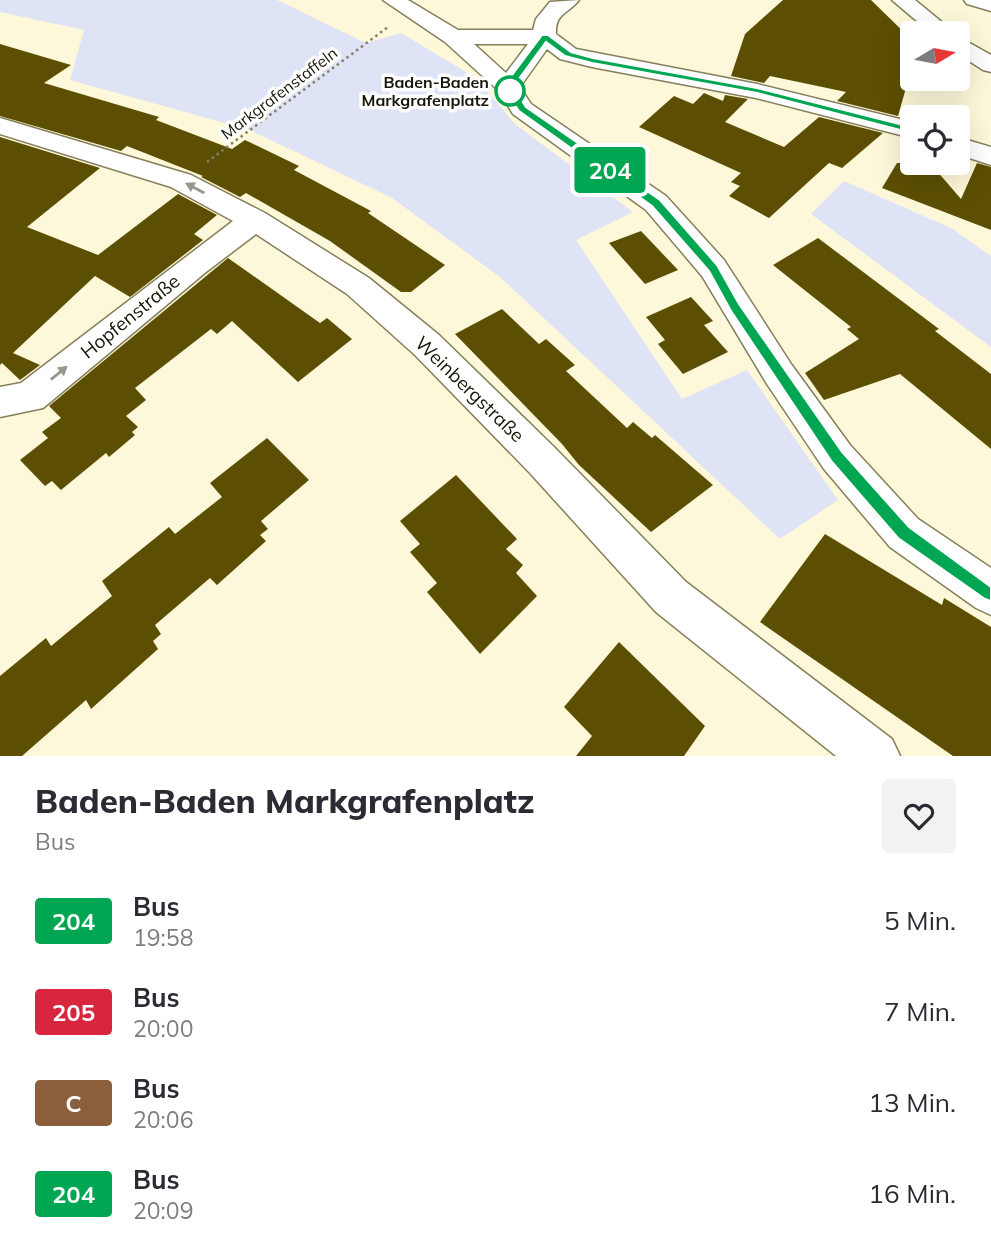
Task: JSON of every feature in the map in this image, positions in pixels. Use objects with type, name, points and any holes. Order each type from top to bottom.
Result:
[{"type":"street","points":[[393,0],[453,37],[508,87],[522,109],[656,203],[713,268],[735,307],[837,457],[904,533],[991,593]]},
{"type":"street","points":[[508,87],[545,37],[547,17],[555,6],[569,0]]},
{"type":"street","points":[[974,0],[991,5]]},
{"type":"street","points":[[918,4],[933,21]]},
{"type":"street","points":[[453,37],[545,37],[568,54],[757,91],[900,127]]},
{"type":"street","points":[[970,51],[991,65]]},
{"type":"street","name":"Weinbergstraße","points":[[0,126],[181,181],[255,220],[358,286],[427,345],[533,451],[671,597],[875,756]]},
{"type":"street","points":[[970,149],[991,156]]},
{"type":"street","name":"Hopfenstraße","points":[[0,402],[30,397],[195,264],[255,220]]},
{"type":"path","name":"Markgrafenstaffeln","points":[[181,181],[391,25]]},
{"type":"shaded area","points":[[0,0],[277,0],[366,43],[401,33],[476,78],[515,124],[633,212],[576,240],[682,399],[747,370],[838,500],[780,539],[500,277],[392,198],[250,130],[70,80],[84,30],[0,12]]},
{"type":"shaded area","points":[[844,181],[951,228],[991,256],[991,347],[811,214]]},
{"type":"building","points":[[783,0],[871,0],[900,28],[900,91],[905,91],[898,116],[837,101],[846,92],[770,76],[764,83],[731,76],[745,34]]},
{"type":"building","points":[[0,44],[71,65],[44,83],[159,117],[156,120],[232,149],[245,140],[299,166],[294,170],[371,211],[368,213],[445,265],[411,292],[401,292],[330,241],[246,193],[240,197],[201,177],[203,176],[127,146],[121,151],[0,116]]},
{"type":"building","points":[[704,93],[723,101],[725,95],[748,99],[725,122],[784,147],[819,117],[883,133],[842,168],[829,163],[769,218],[729,196],[740,186],[731,182],[741,173],[639,127],[674,96],[693,104]]},
{"type":"building","points":[[0,137],[100,168],[27,227],[98,255],[178,194],[217,215],[194,234],[203,240],[130,297],[95,276],[13,353],[40,365],[20,380],[2,363],[0,365]]},
{"type":"building","points":[[897,163],[900,163],[900,175],[940,175],[961,199],[977,163],[991,167],[991,230],[882,188]]},
{"type":"building","points":[[641,231],[678,270],[645,284],[609,243]]},
{"type":"building","points":[[818,238],[939,329],[935,331],[991,374],[991,449],[900,374],[824,400],[805,373],[859,339],[847,329],[851,327],[773,265]]},
{"type":"building","points":[[228,258],[320,323],[327,318],[352,339],[298,382],[232,321],[217,334],[211,329],[135,388],[146,400],[126,416],[138,427],[132,432],[135,435],[109,457],[106,453],[61,490],[52,481],[45,486],[20,460],[48,438],[42,432],[61,418],[49,406]]},
{"type":"building","points":[[691,297],[713,321],[704,325],[728,352],[683,374],[658,344],[665,340],[646,317]]},
{"type":"building","points":[[502,309],[539,344],[546,339],[575,365],[566,371],[627,428],[633,422],[652,438],[655,435],[713,485],[651,532],[579,465],[455,334]]},
{"type":"building","points":[[267,438],[309,480],[261,521],[268,529],[260,535],[266,541],[217,585],[210,578],[155,625],[161,634],[153,641],[158,649],[91,709],[86,700],[22,756],[0,756],[0,676],[46,638],[51,646],[112,596],[102,581],[169,527],[175,534],[222,497],[210,483]]},
{"type":"building","points":[[456,475],[517,539],[506,549],[523,565],[516,573],[537,596],[480,654],[427,592],[437,583],[410,552],[420,544],[400,521]]},
{"type":"building","points":[[825,534],[942,605],[944,598],[991,627],[991,756],[953,756],[760,622]]},
{"type":"building","points":[[619,642],[705,726],[684,756],[576,756],[592,736],[564,707]]},
{"type":"bus line","name":"204","points":[[900,126],[757,91],[568,54],[545,37],[508,87],[522,109],[656,203],[713,268],[735,307],[837,457],[904,533],[991,593]]},
{"type":"place","name":"Baden-Baden Markgrafenplatz","points":[[510,91]]}]
